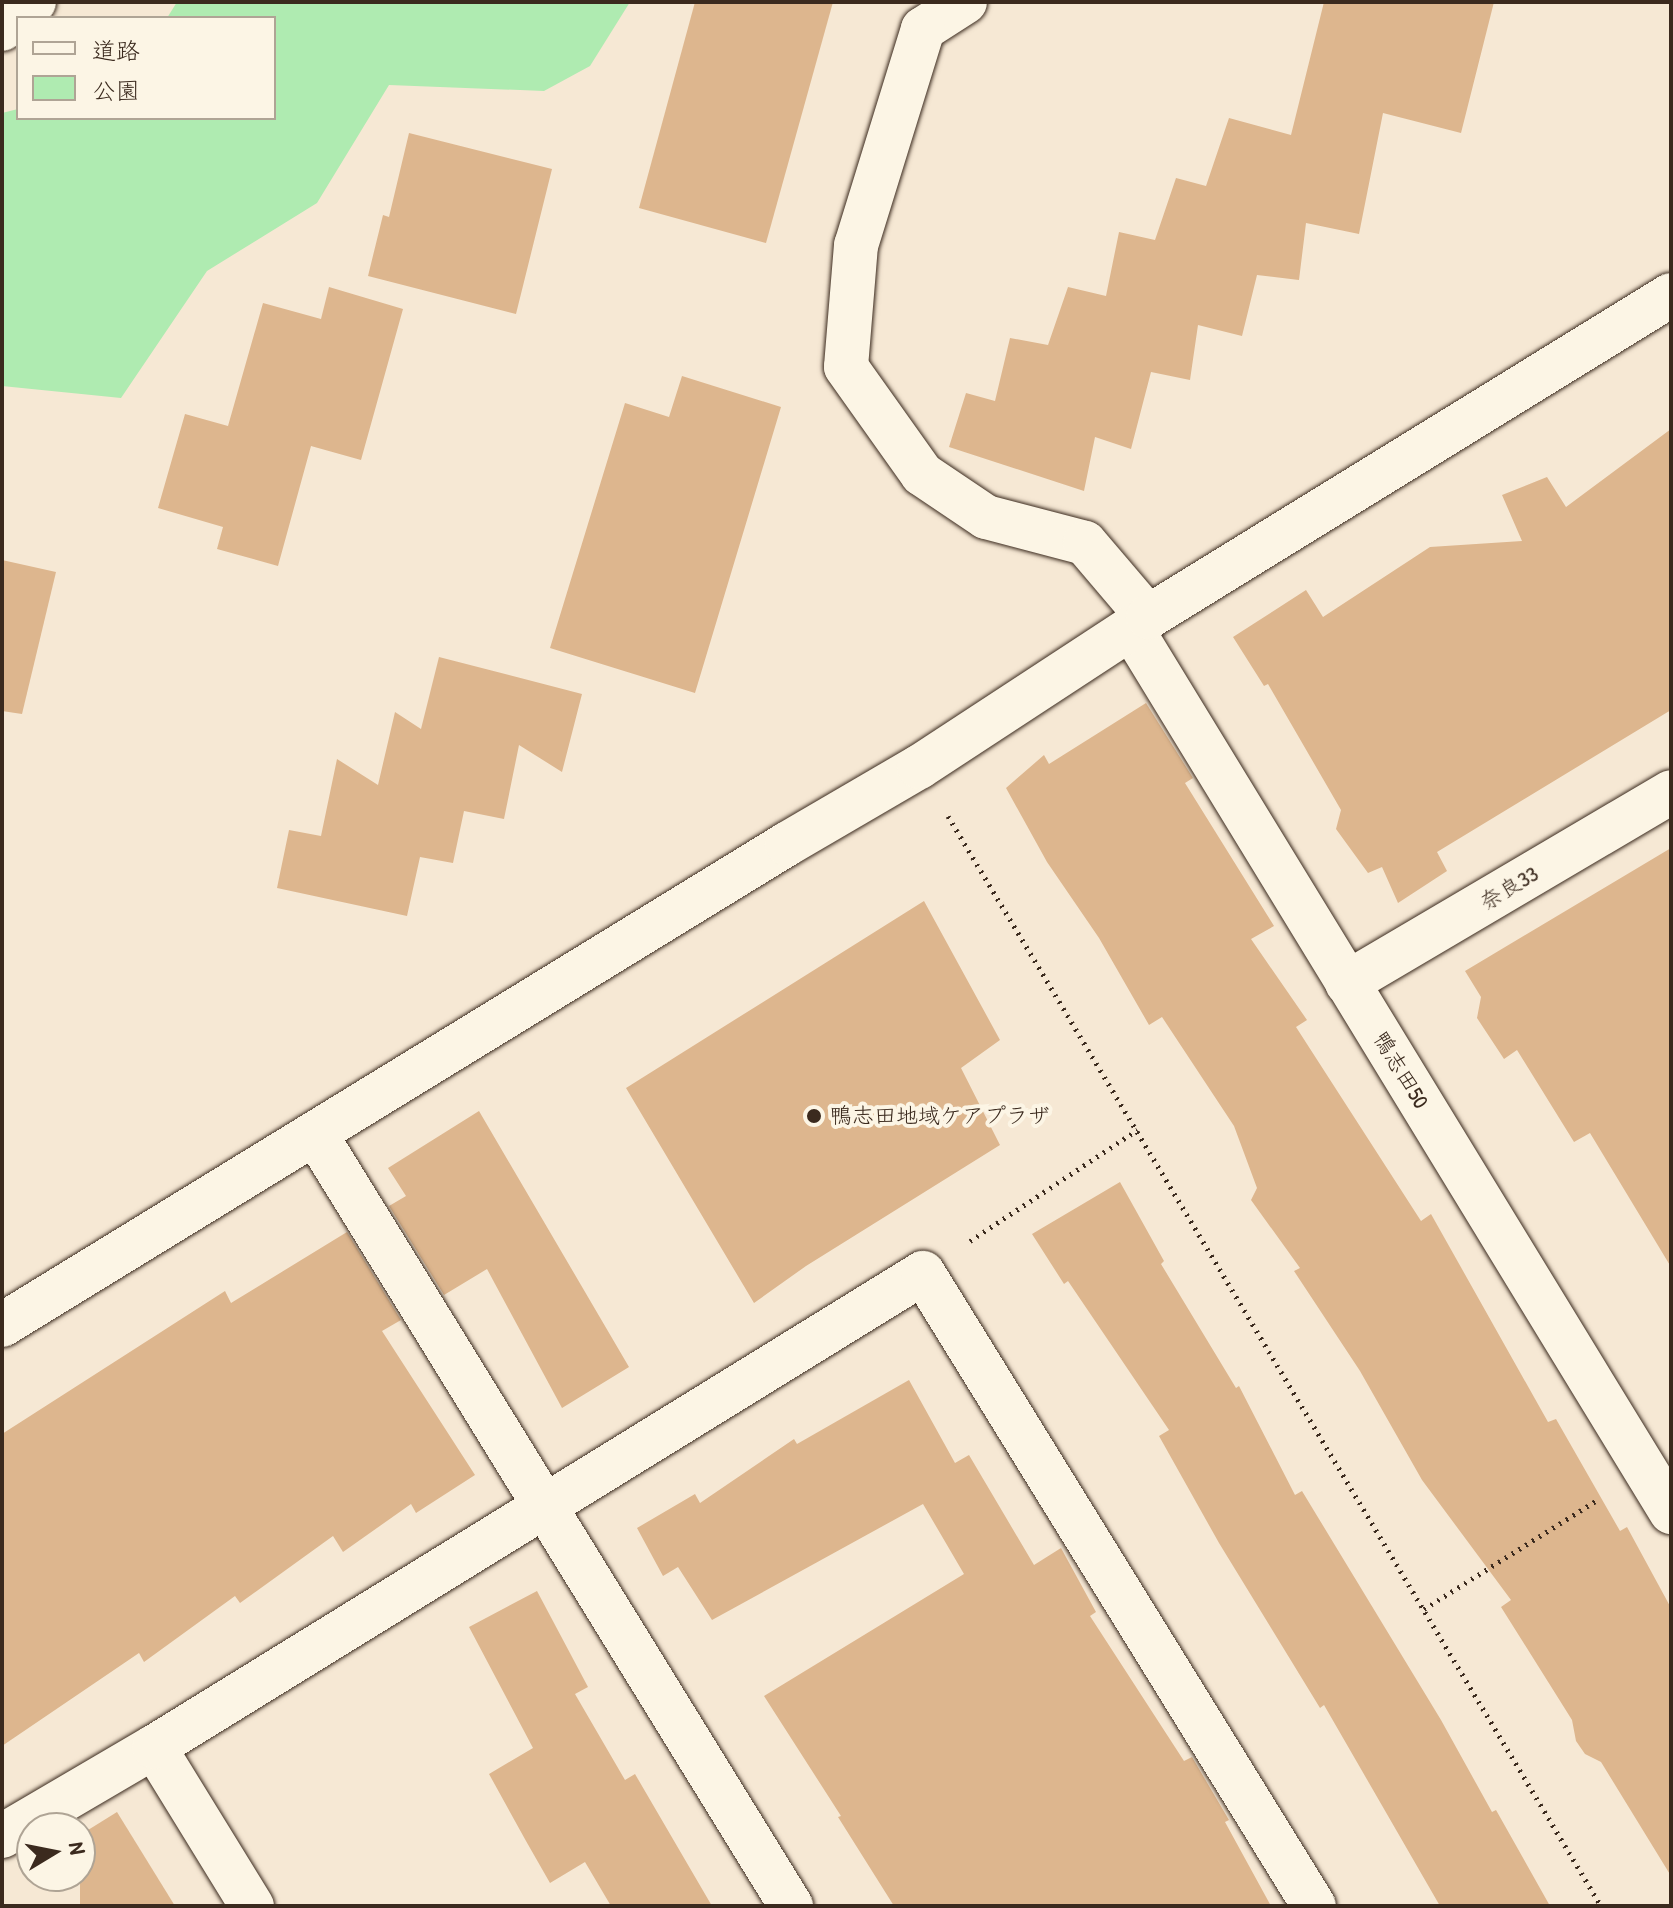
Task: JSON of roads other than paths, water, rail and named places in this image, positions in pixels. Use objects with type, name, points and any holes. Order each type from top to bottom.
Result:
[{"type":"street","points":[[17,16],[34,2]]},
{"type":"street","name":"鴨志田50","points":[[965,2],[923,29],[856,245],[846,367],[922,474],[986,517],[1085,543],[1139,623],[1347,983],[1671,1512]]},
{"type":"street","points":[[2,1325],[787,844],[919,767],[1139,623],[1671,295]]},
{"type":"street","name":"奈良33","points":[[1347,983],[1671,792]]},
{"type":"street","points":[[316,1135],[791,1906]]},
{"type":"street","points":[[2,1836],[154,1747],[923,1273],[1314,1906]]},
{"type":"street","points":[[154,1747],[252,1906]]},
{"type":"place","name":"鴨志田地域ケアプラザ","points":[[814,1116]]}]
